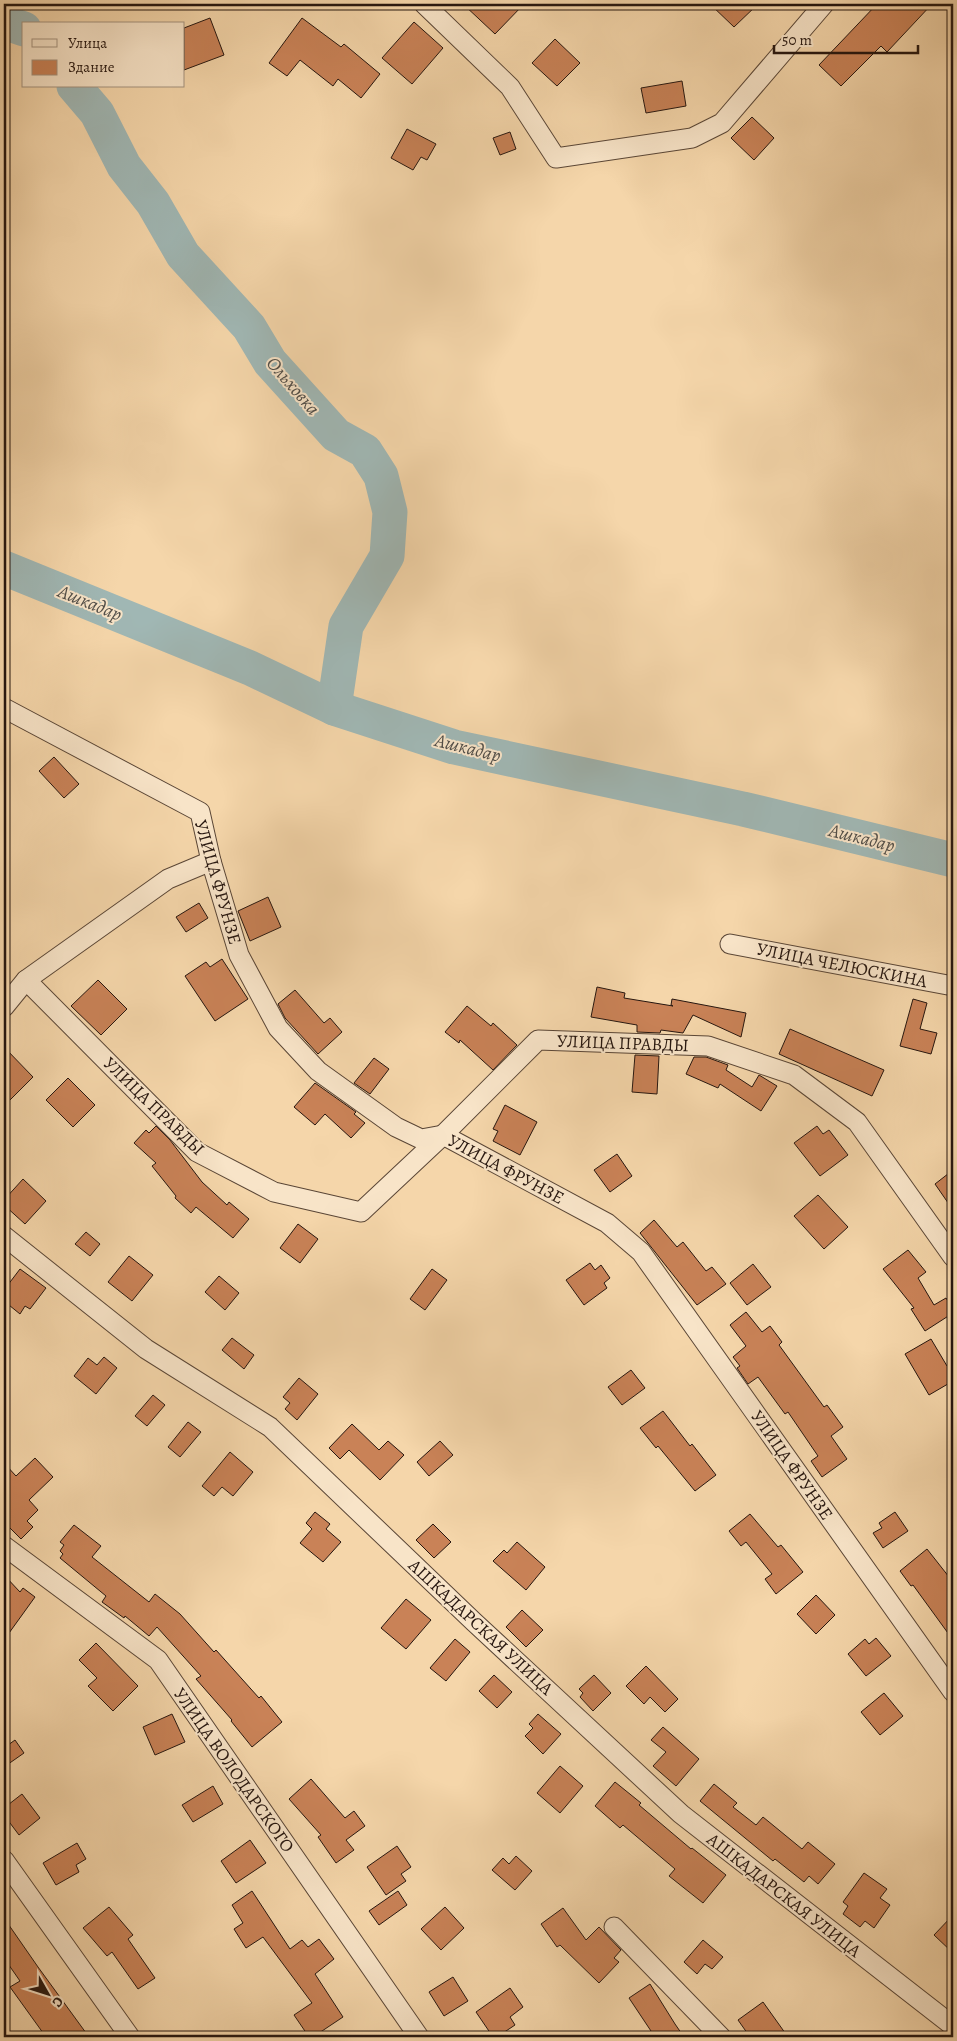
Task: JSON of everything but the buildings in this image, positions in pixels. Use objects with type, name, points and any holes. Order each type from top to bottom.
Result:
[{"type":"street","points":[[424,4],[510,87],[556,158],[692,138],[722,122],[824,4]]},
{"type":"street","name":"УЛИЦА ФРУНЗЕ","points":[[4,708],[200,812],[211,861],[239,955],[278,1028],[318,1071],[396,1127],[421,1139],[443,1135],[607,1223],[640,1252],[953,1692]]},
{"type":"street","points":[[4,1007],[26,980],[168,879],[211,861]]},
{"type":"street","name":"УЛИЦА ЧЕЛЮСКИНА","points":[[730,944],[953,986]]},
{"type":"street","name":"УЛИЦА ПРАВДЫ","points":[[26,980],[198,1152],[274,1192],[361,1212],[443,1135],[538,1040],[708,1046],[794,1075],[858,1122],[953,1257]]},
{"type":"street","name":"АШКАДАРСКАЯ УЛИЦА","points":[[4,1236],[146,1350],[270,1428],[681,1814],[953,2026]]},
{"type":"street","name":"УЛИЦА ВОЛОДАРСКОГО","points":[[4,1546],[158,1660],[419,2037]]},
{"type":"street","points":[[4,1860],[130,2037]]},
{"type":"street","points":[[614,1926],[721,2037]]},
{"type":"waterway","name":"Ольховка","points":[[4,22],[22,28]]},
{"type":"waterway","name":"Ольховка","points":[[76,88],[97,113],[124,166],[153,203],[183,255],[249,327],[270,362],[336,435],[365,451],[381,476],[390,512],[387,556],[346,626],[334,708]]},
{"type":"waterway","name":"Ашкадар","points":[[4,568],[250,668],[334,708],[454,747],[743,809],[953,860]]}]
